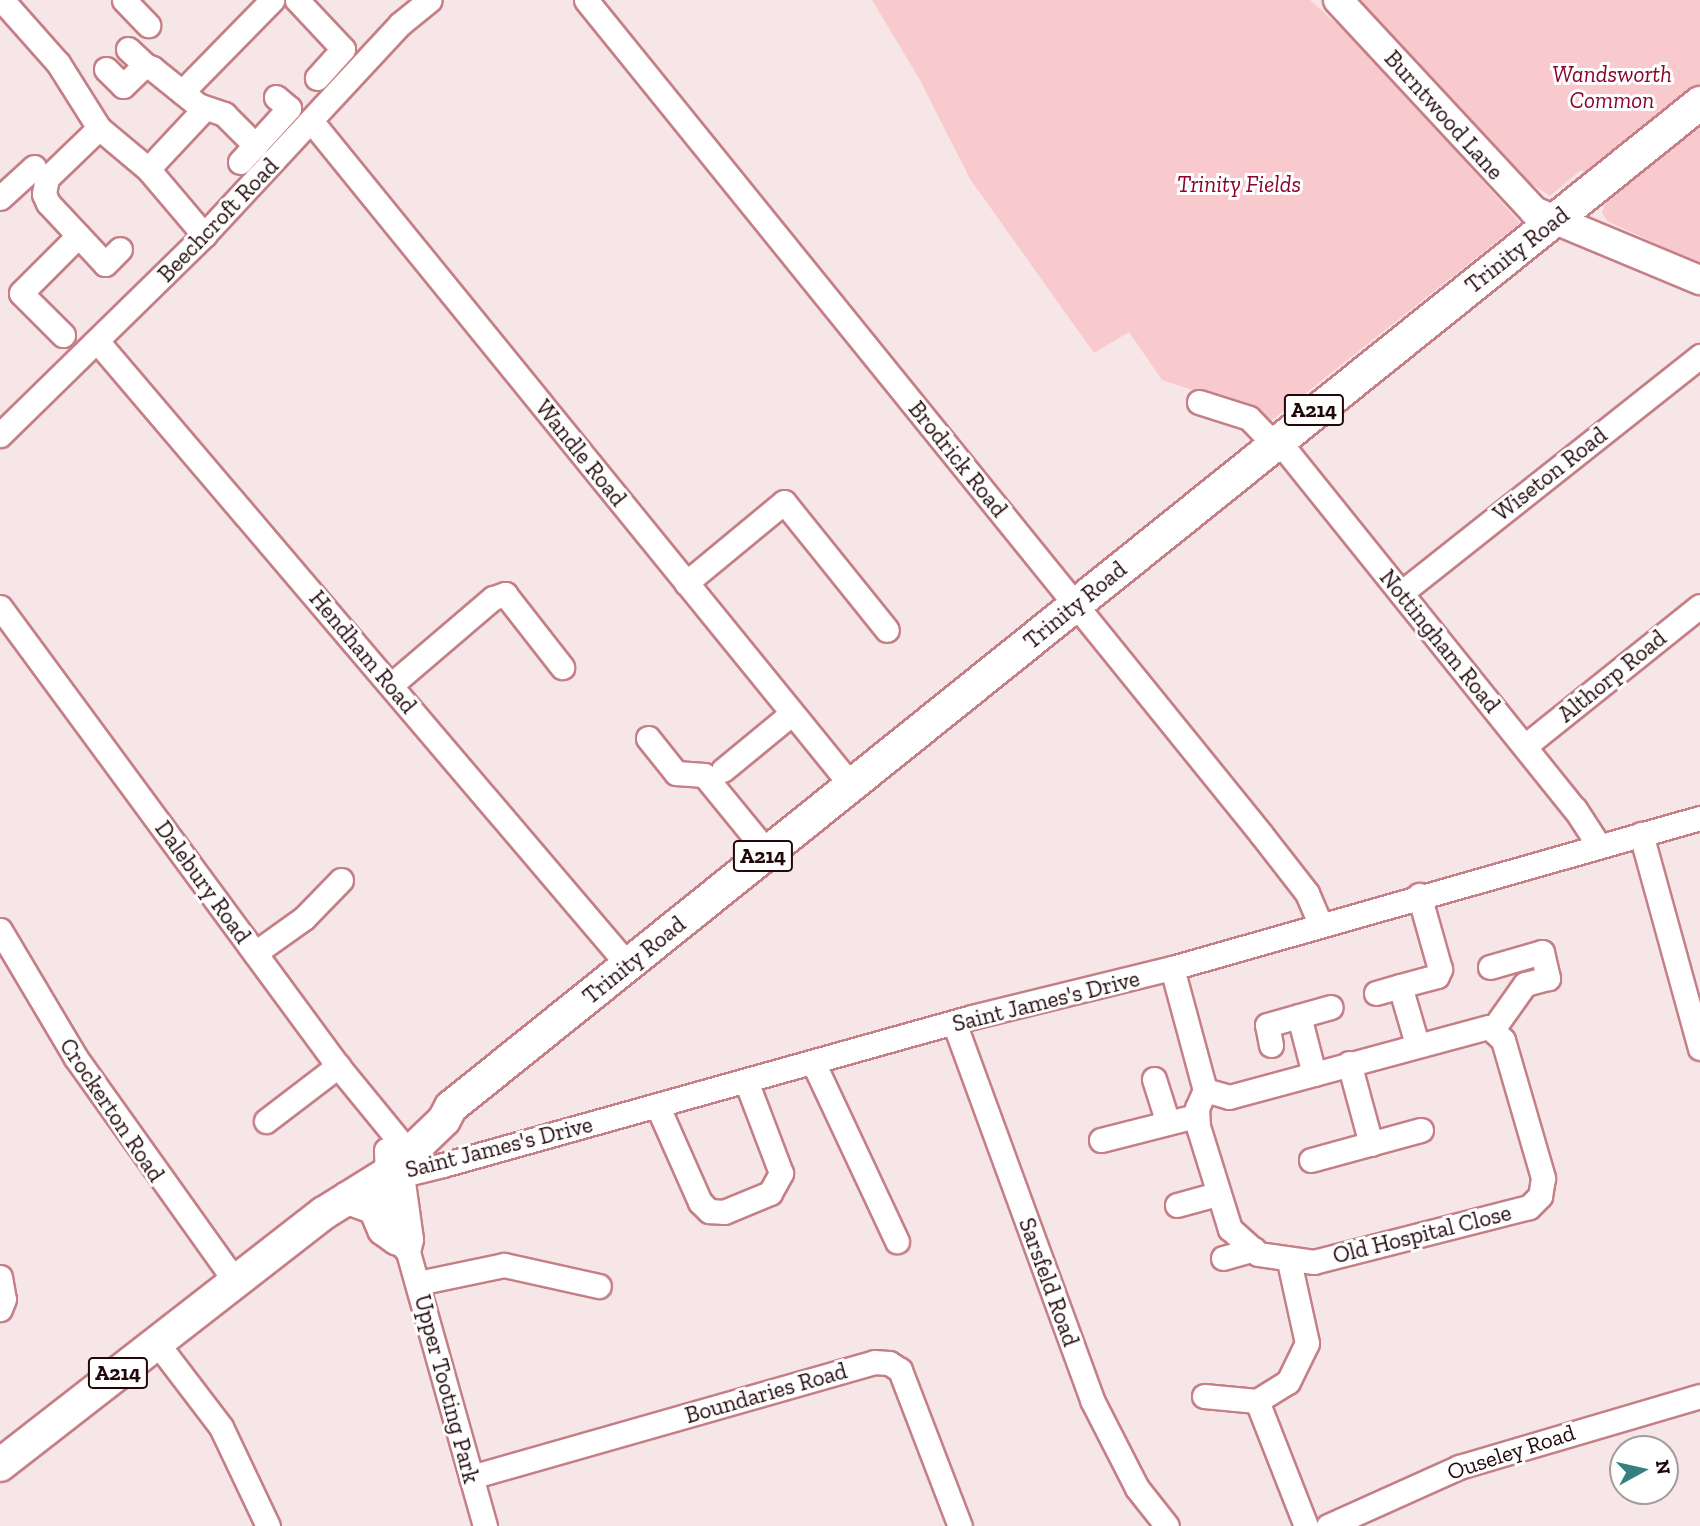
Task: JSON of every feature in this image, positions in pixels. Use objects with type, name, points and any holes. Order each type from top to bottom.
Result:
[{"type":"highway","name":"Trinity Road","points":[[0,1465],[342,1201],[346,1182],[395,1162],[437,1110],[451,1107],[1076,605],[1275,441],[1700,103]]},
{"type":"highway","points":[[342,1201],[375,1208],[384,1229],[403,1245]]},
{"type":"main road","name":"Burntwood Lane","points":[[1338,0],[1525,204],[1556,220],[1700,280]]},
{"type":"street","points":[[1,0],[58,63],[99,128],[148,169],[204,235]]},
{"type":"street","points":[[124,0],[148,25]]},
{"type":"street","points":[[177,88],[272,0]]},
{"type":"street","name":"Beechcroft Road","points":[[5,421],[97,341],[204,235],[312,122],[400,24],[430,0]]},
{"type":"street","name":"Brodrick Road","points":[[586,0],[1307,893],[1320,924]]},
{"type":"street","points":[[307,3],[343,49],[317,78]]},
{"type":"street","points":[[128,49],[145,65],[205,108],[224,114],[233,123],[248,154],[289,108],[276,97]]},
{"type":"street","points":[[106,69],[124,86],[145,65]]},
{"type":"street","points":[[148,169],[205,108]]},
{"type":"street","name":"Wandle Road","points":[[312,122],[851,785]]},
{"type":"street","points":[[0,198],[35,167],[99,128]]},
{"type":"street","points":[[35,167],[47,204],[105,264],[120,249]]},
{"type":"street","points":[[63,335],[21,293],[78,236]]},
{"type":"street","name":"Hendham Road","points":[[97,341],[628,965]]},
{"type":"street","name":"Wiseton Road","points":[[1401,593],[1697,364]]},
{"type":"street","name":"Nottingham Road","points":[[1199,402],[1250,418],[1275,441],[1525,746],[1599,846]]},
{"type":"street","points":[[686,583],[784,502],[887,630]]},
{"type":"street","points":[[391,685],[493,598],[505,594],[562,667]]},
{"type":"street","name":"Althorp Road","points":[[1525,746],[1700,606]]},
{"type":"street","name":"Dalebury Road","points":[[0,607],[338,1066],[395,1162]]},
{"type":"street","points":[[723,770],[791,714]]},
{"type":"street","points":[[648,738],[676,773],[704,775],[767,852]]},
{"type":"street","name":"Saint James's Drive","points":[[395,1162],[657,1105],[955,1025],[972,1017],[1172,968],[1419,895],[1700,818]]},
{"type":"street","points":[[1641,834],[1700,1048]]},
{"type":"street","points":[[255,953],[304,918],[341,880]]},
{"type":"street","points":[[1376,993],[1440,974],[1419,895]]},
{"type":"street","name":"Crockerton Road","points":[[0,930],[76,1058],[236,1282]]},
{"type":"street","points":[[1205,1090],[1229,1097],[1483,1026],[1493,1029],[1525,984],[1548,978],[1542,952],[1490,967]]},
{"type":"street","points":[[1101,1140],[1167,1121],[1196,1116],[1205,1090],[1172,968]]},
{"type":"street","points":[[1400,986],[1417,1044]]},
{"type":"street","points":[[1271,1045],[1267,1025],[1331,1007]]},
{"type":"street","points":[[1299,1016],[1314,1074]]},
{"type":"street","name":"Sarsfeld Road","points":[[955,1025],[1092,1400],[1137,1488],[1167,1526]]},
{"type":"street","name":"Old Hospital Close","points":[[1196,1116],[1217,1194],[1230,1229],[1254,1250],[1289,1261],[1314,1262],[1529,1207],[1536,1201],[1543,1178],[1503,1040],[1493,1029]]},
{"type":"street","points":[[813,1062],[897,1241]]},
{"type":"street","points":[[1349,1063],[1371,1144]]},
{"type":"street","points":[[266,1121],[338,1066]]},
{"type":"street","points":[[1154,1079],[1167,1121]]},
{"type":"street","points":[[657,1105],[700,1202],[709,1211],[724,1212],[771,1193],[782,1173],[746,1080]]},
{"type":"street","points":[[1311,1160],[1421,1130]]},
{"type":"street","name":"Upper Tooting Park","points":[[395,1162],[388,1212],[418,1283],[485,1526]]},
{"type":"street","points":[[1177,1206],[1217,1194]]},
{"type":"street","points":[[1223,1258],[1254,1250]]},
{"type":"street","points":[[1204,1396],[1257,1401],[1288,1382],[1307,1343],[1289,1261]]},
{"type":"street","points":[[418,1283],[504,1265],[599,1286]]},
{"type":"street","points":[[0,1277],[4,1299],[0,1309]]},
{"type":"street","points":[[157,1343],[226,1434],[268,1526]]},
{"type":"street","name":"Boundaries Road","points":[[471,1477],[874,1362],[889,1363],[900,1370],[958,1526]]},
{"type":"street","name":"Ouseley Road","points":[[1328,1526],[1459,1467],[1700,1396]]},
{"type":"street","points":[[1257,1401],[1307,1526]]},
{"type":"green space","name":"Trinity Fields","points":[[872,0],[1310,0],[1364,48],[1520,223],[1268,423],[1264,413],[1162,380],[1129,332],[1094,353],[970,179],[920,80]]},
{"type":"green space","name":"Wandsworth Common","points":[[1350,0],[1700,0],[1700,264],[1607,221],[1602,212],[1607,200],[1581,170],[1550,196],[1527,181],[1433,79]]}]
